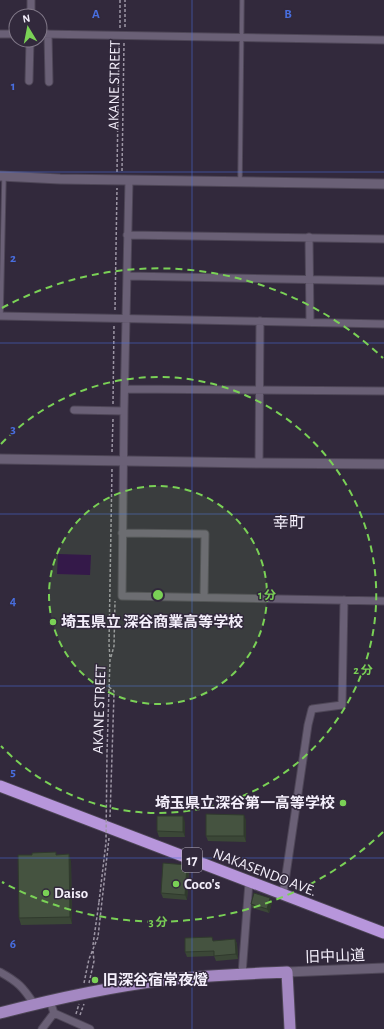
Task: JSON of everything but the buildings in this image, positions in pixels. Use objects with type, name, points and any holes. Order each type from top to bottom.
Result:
[{"type":"highway","name":"NAKASENDO AVE.","points":[[0,786],[384,933]]},
{"type":"main road","points":[[0,1013],[81,993],[164,980],[287,972],[290,1029]]},
{"type":"street","points":[[48,34],[384,40]]},
{"type":"street","points":[[29,81],[30,48]]},
{"type":"street","points":[[45,48],[49,82]]},
{"type":"street","points":[[2,176],[60,179],[384,184]]},
{"type":"street","points":[[129,180],[123,461],[122,596],[384,601]]},
{"type":"street","points":[[127,235],[384,239]]},
{"type":"street","points":[[309,237],[310,322]]},
{"type":"street","points":[[127,276],[384,281]]},
{"type":"street","points":[[0,316],[384,324]]},
{"type":"street","points":[[259,463],[260,321]]},
{"type":"street","points":[[125,390],[384,391]]},
{"type":"street","points":[[74,410],[124,411]]},
{"type":"street","points":[[0,459],[384,464]]},
{"type":"street","points":[[122,533],[205,534],[204,597]]},
{"type":"street","points":[[283,894],[308,725],[312,709],[342,705],[344,600]]},
{"type":"street","points":[[242,974],[249,882]]},
{"type":"street","name":"旧中山道","points":[[287,972],[384,968]]},
{"type":"street","points":[[0,972],[22,986],[34,1004]]},
{"type":"street","points":[[50,1001],[54,1012],[90,1029]]},
{"type":"street","points":[[42,1029],[54,1012]]},
{"type":"lane","points":[[240,182],[242,0]]},
{"type":"lane","points":[[0,316],[2,176]]},
{"type":"path","name":"AKANE STREET","points":[[120,0],[122,35],[122,171]]},
{"type":"path","name":"AKANE STREET","points":[[117,171],[122,35],[125,0]]},
{"type":"path","points":[[115,313],[117,186]]},
{"type":"path","points":[[114,406],[115,322]]},
{"type":"path","points":[[113,453],[114,415]]},
{"type":"path","name":"AKANE STREET","points":[[109,836],[110,843],[98,937],[93,948],[106,842],[112,470]]},
{"type":"path","points":[[109,687],[114,691],[114,694],[111,815],[109,821]]},
{"type":"shaded area","points":[[58,554],[91,555],[90,575],[57,574]]},
{"type":"place","name":"埼玉県立 深谷商業高等学校","points":[[53,622]]},
{"type":"place","name":"埼玉県立深谷第一高等学校","points":[[343,803]]},
{"type":"place","name":"Coco's","points":[[176,884]]},
{"type":"place","name":"Daiso","points":[[46,893]]},
{"type":"place","name":"旧深谷宿常夜燈","points":[[95,980]]},
{"type":"district","name":"幸町","points":[[289,522]]}]
